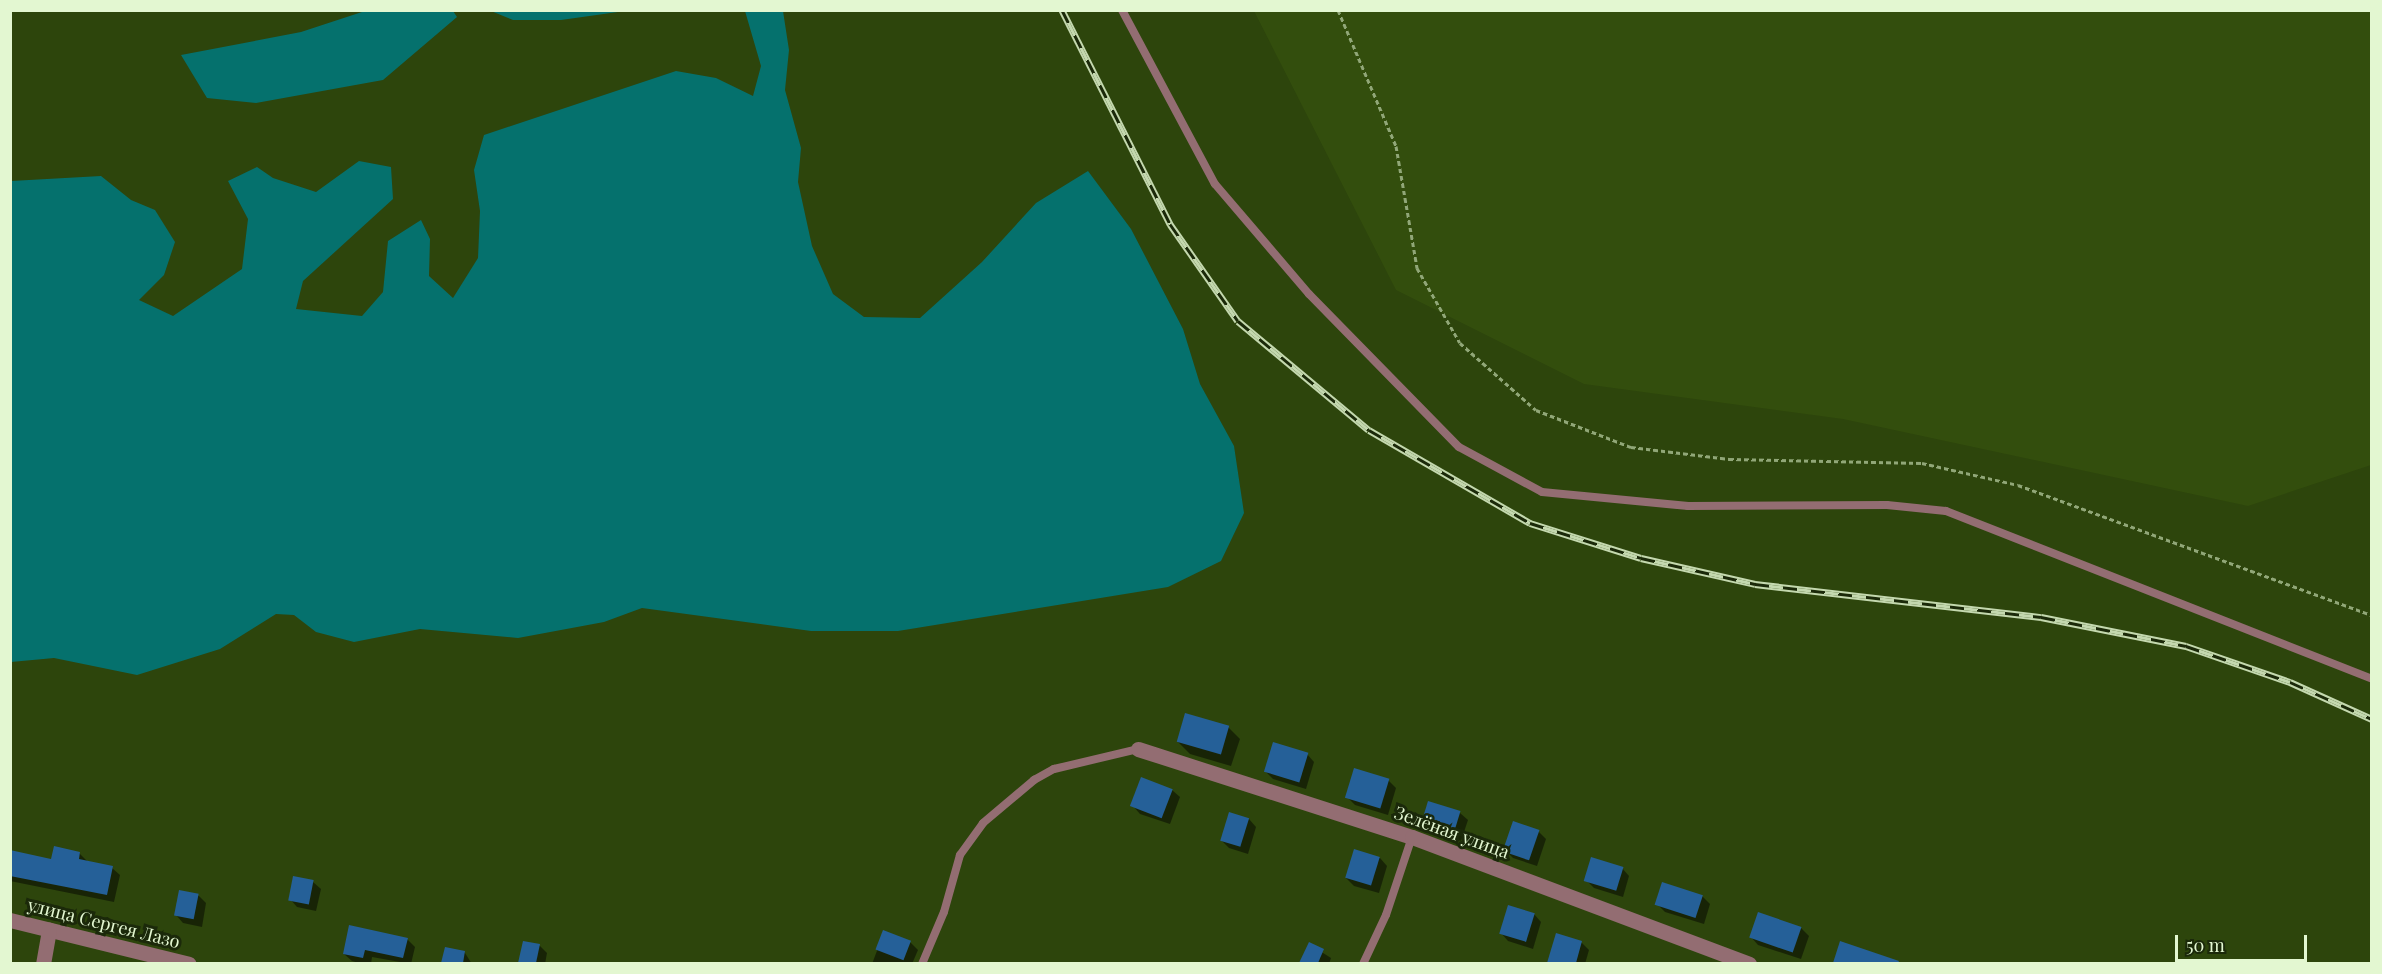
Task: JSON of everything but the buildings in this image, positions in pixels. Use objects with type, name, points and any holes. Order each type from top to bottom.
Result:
[{"type":"street","name":"Зелёная улица","points":[[1138,749],[1413,837],[1749,963]]},
{"type":"street","name":"улица Сергея Лазо","points":[[10,920],[189,963]]},
{"type":"street","points":[[43,963],[49,930]]},
{"type":"lane","points":[[1122,10],[1215,184],[1310,294],[1459,447],[1542,492],[1688,506],[1887,505],[1946,511],[2372,679]]},
{"type":"lane","points":[[922,963],[944,912],[960,855],[982,823],[1034,780],[1054,769],[1122,750],[1138,749]]},
{"type":"lane","points":[[1363,963],[1386,915],[1413,837]]},
{"type":"path","points":[[1338,10],[1396,146],[1417,268],[1460,343],[1536,410],[1631,447],[1729,459],[1922,463],[2019,485],[2372,615]]},
{"type":"shaded area","points":[[1254,11],[2371,11],[2371,465],[2248,506],[1843,419],[1584,384],[1396,290]]},
{"type":"water","points":[[365,11],[453,11],[457,17],[383,80],[256,103],[207,98],[181,55],[301,32]]},
{"type":"water","points":[[491,11],[625,11],[561,20],[513,20]]},
{"type":"water","points":[[745,11],[783,11],[789,50],[785,90],[801,148],[798,182],[812,246],[833,294],[864,317],[920,318],[982,262],[1036,203],[1088,171],[1131,229],[1183,329],[1200,384],[1234,446],[1244,513],[1221,561],[1168,587],[898,631],[811,631],[642,608],[604,622],[518,638],[420,629],[354,642],[316,632],[294,615],[276,614],[220,649],[137,675],[54,658],[11,662],[11,181],[101,176],[131,200],[155,210],[175,242],[164,275],[139,300],[173,316],[242,269],[248,219],[228,181],[257,167],[273,178],[316,192],[359,161],[391,167],[393,199],[303,281],[296,309],[362,316],[383,292],[388,241],[421,220],[430,239],[429,276],[453,298],[478,258],[480,211],[474,170],[484,135],[676,71],[716,78],[753,96],[761,66]]},
{"type":"railway","points":[[1062,10],[1170,224],[1238,321],[1369,430],[1530,523],[1641,558],[1755,584],[2041,617],[2186,646],[2290,682],[2372,719]]}]
